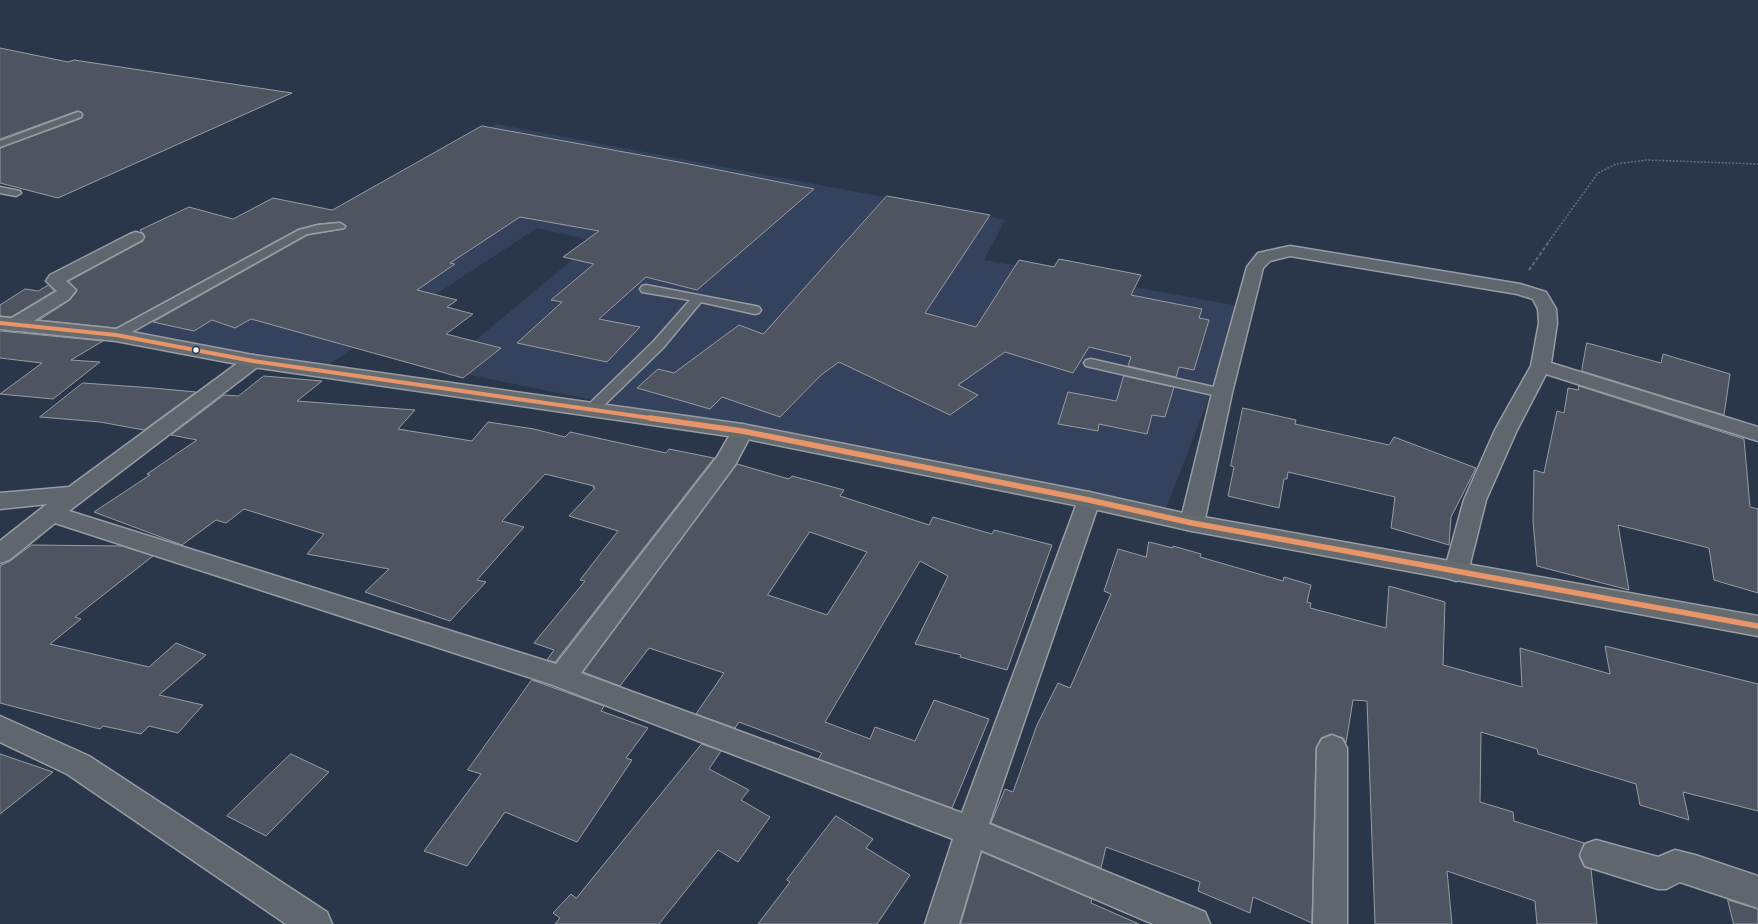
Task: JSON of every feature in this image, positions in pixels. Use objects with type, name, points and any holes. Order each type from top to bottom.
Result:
[{"type":"main road","points":[[7,324],[116,335],[253,361],[742,431],[1089,500],[1192,523],[1758,626]]},
{"type":"street","points":[[7,324],[63,295],[66,290],[55,281],[56,279],[136,237]]},
{"type":"street","points":[[1192,523],[1222,393],[1255,267],[1264,257],[1290,252],[1520,289],[1540,296],[1547,310],[1548,323],[1541,366],[1506,430],[1475,500],[1456,572]]},
{"type":"street","points":[[0,554],[75,494],[253,361]]},
{"type":"street","points":[[1541,366],[1758,434]]},
{"type":"street","points":[[562,677],[727,460],[742,431]]},
{"type":"street","points":[[0,501],[75,494]]},
{"type":"street","points":[[942,924],[971,831],[1089,500]]},
{"type":"street","points":[[51,513],[562,677],[971,831],[1193,924]]},
{"type":"street","points":[[0,728],[78,765],[315,924]]},
{"type":"street","points":[[1330,924],[1332,748]]},
{"type":"street","points":[[1596,854],[1658,873],[1666,873],[1675,865],[1695,870],[1758,892]]},
{"type":"lane","points":[[0,144],[78,114]]},
{"type":"lane","points":[[0,190],[16,193]]},
{"type":"lane","points":[[116,335],[303,232],[318,228],[340,226]]},
{"type":"lane","points":[[646,288],[755,310]]},
{"type":"lane","points":[[591,410],[658,345],[698,298]]},
{"type":"lane","points":[[1091,363],[1222,393]]},
{"type":"path","points":[[1520,289],[1518,280],[1528,271],[1598,173],[1616,164],[1647,160],[1758,164]]},
{"type":"shaded area","points":[[496,124],[1005,220],[984,260],[1244,307],[1163,516],[441,369],[595,241],[537,228],[320,370],[65,330],[282,205],[343,211]]},
{"type":"building","points":[[0,48],[68,62],[74,60],[292,93],[58,198],[0,183],[0,148],[82,118],[83,114],[77,111],[0,139]]},
{"type":"building","points":[[482,126],[684,163],[814,189],[697,290],[646,277],[599,319],[640,327],[607,362],[517,343],[562,302],[551,300],[594,264],[563,257],[599,231],[520,217],[450,263],[455,264],[417,290],[457,300],[447,307],[473,314],[446,334],[501,348],[463,378],[251,319],[235,328],[212,320],[194,331],[153,322],[308,235],[344,229],[346,226],[340,222],[318,224],[298,229],[116,328],[39,320],[70,300],[77,291],[69,281],[143,241],[145,236],[140,230],[189,207],[233,219],[273,198],[332,210]]},
{"type":"building","points":[[887,196],[990,215],[925,313],[976,327],[1019,260],[1054,267],[1059,259],[1141,275],[1131,295],[1202,309],[1199,318],[1209,320],[1194,370],[1179,367],[1176,377],[1128,366],[1131,357],[1089,347],[1073,373],[1005,352],[958,385],[978,395],[950,415],[839,362],[821,375],[780,417],[722,397],[710,409],[637,388],[658,369],[674,373],[739,325],[763,334]]},
{"type":"building","points":[[49,285],[54,291],[11,317],[0,316],[0,305],[25,289],[38,291]]},
{"type":"building","points":[[0,331],[103,341],[71,360],[100,362],[53,399],[0,394],[42,363],[0,358]]},
{"type":"building","points":[[1587,343],[1661,363],[1663,354],[1730,374],[1724,415],[1582,371]]},
{"type":"building","points":[[264,376],[322,381],[297,401],[415,410],[398,429],[472,441],[488,422],[534,429],[565,437],[570,432],[666,453],[669,449],[714,458],[555,662],[547,660],[554,650],[534,643],[585,581],[580,580],[618,531],[569,516],[595,488],[593,488],[594,486],[545,474],[502,521],[524,527],[477,580],[486,582],[450,621],[365,592],[389,569],[307,554],[324,534],[244,509],[226,523],[216,520],[182,545],[94,512],[150,475],[147,474],[197,440],[171,435],[224,395],[238,396]]},
{"type":"building","points":[[1124,376],[1174,387],[1165,417],[1152,415],[1147,434],[1099,424],[1098,431],[1058,424],[1068,392],[1116,401]]},
{"type":"building","points":[[83,383],[196,392],[144,430],[100,422],[40,417]]},
{"type":"building","points":[[1579,386],[1744,439],[1750,507],[1758,509],[1758,593],[1714,580],[1709,548],[1618,525],[1629,590],[1537,566],[1533,521],[1534,470],[1544,473],[1557,411],[1564,413],[1568,388],[1578,390]]},
{"type":"building","points":[[1243,408],[1296,420],[1295,424],[1389,445],[1394,437],[1476,468],[1451,517],[1449,545],[1391,528],[1395,497],[1288,472],[1287,479],[1284,479],[1279,508],[1228,496],[1234,467],[1231,466]]},
{"type":"building","points":[[737,464],[789,479],[792,476],[844,490],[840,496],[929,525],[933,517],[992,534],[994,530],[1052,545],[1007,670],[960,657],[961,655],[915,644],[948,576],[920,561],[825,722],[870,739],[875,727],[915,741],[934,700],[989,719],[952,808],[818,759],[822,753],[739,722],[735,728],[696,714],[724,673],[649,648],[620,686],[583,672]],"holes":[[[810,532],[867,552],[827,615],[768,595]]]},
{"type":"building","points":[[1149,542],[1173,548],[1173,546],[1201,554],[1200,557],[1283,581],[1284,577],[1311,585],[1307,602],[1311,603],[1310,608],[1386,628],[1389,586],[1445,602],[1443,665],[1522,687],[1520,648],[1610,674],[1605,646],[1758,684],[1758,811],[1683,792],[1689,820],[1640,805],[1636,784],[1538,754],[1537,749],[1481,732],[1480,802],[1513,812],[1514,821],[1584,843],[1579,856],[1584,867],[1591,869],[1597,924],[1537,924],[1535,901],[1447,871],[1452,924],[1375,924],[1367,701],[1353,700],[1346,743],[1343,738],[1331,734],[1321,738],[1316,748],[1312,923],[1253,897],[1250,913],[1198,891],[1200,882],[1106,847],[1101,868],[991,823],[1005,789],[1013,792],[1037,725],[1058,683],[1070,688],[1111,594],[1104,591],[1118,549],[1146,557]]},
{"type":"building","points":[[32,545],[122,546],[153,556],[75,617],[81,619],[50,644],[149,667],[176,643],[206,655],[159,695],[203,705],[178,733],[149,726],[141,734],[103,726],[100,729],[0,703],[0,566],[10,561]]},
{"type":"building","points":[[532,680],[604,706],[601,711],[648,728],[626,758],[632,760],[577,842],[505,812],[467,866],[424,851],[481,774],[468,770]]},
{"type":"building","points":[[702,744],[721,751],[709,769],[749,790],[741,800],[770,817],[738,862],[718,850],[659,924],[555,924],[560,918],[553,913],[571,894],[576,898]]},
{"type":"building","points":[[0,754],[53,772],[0,814]]},
{"type":"building","points":[[291,754],[329,772],[266,836],[227,816]]},
{"type":"building","points":[[836,816],[873,839],[866,848],[910,875],[877,924],[758,924],[790,882],[787,880]]},
{"type":"building","points":[[982,852],[1092,899],[1091,903],[1139,924],[961,924]]},
{"type":"building","points":[[1728,900],[1758,909],[1758,924],[1734,924]]},
{"type":"transit line","points":[[0,323],[116,335],[253,361],[742,431],[1089,500],[1192,523],[1758,626]]}]
